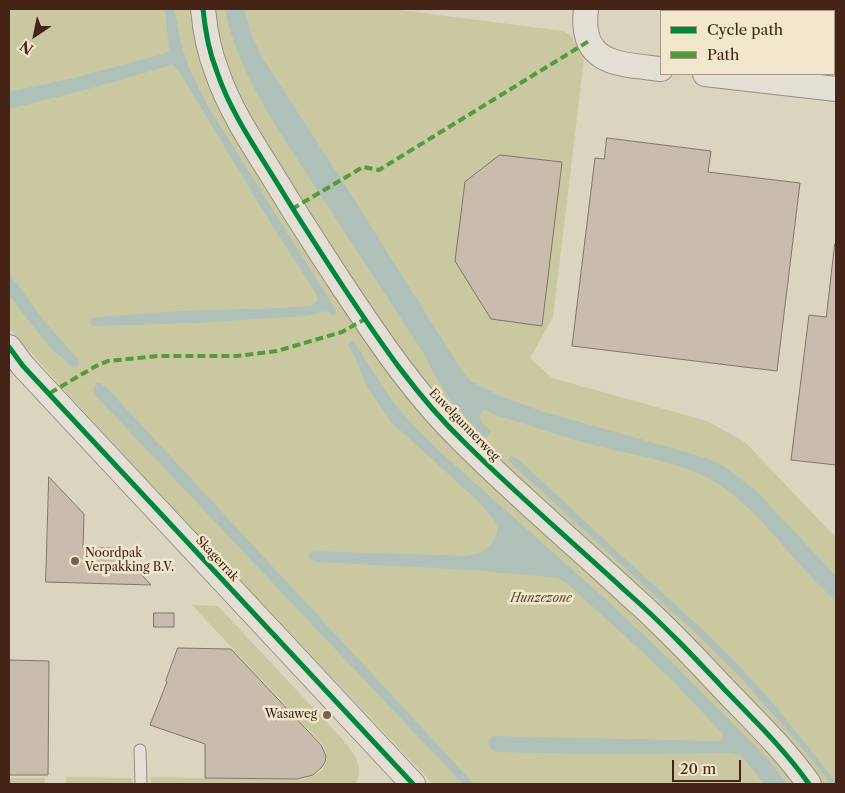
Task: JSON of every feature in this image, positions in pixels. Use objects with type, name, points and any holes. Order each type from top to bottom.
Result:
[{"type":"street","name":"Euvelgunnerweg","points":[[202,9],[217,72],[236,115],[292,209],[379,340],[414,386],[463,442],[632,596],[685,648],[769,735],[809,784]]},
{"type":"street","points":[[586,9],[586,32],[595,50],[614,62],[660,68]]},
{"type":"street","points":[[714,75],[836,89]]},
{"type":"street","name":"Skagerrak","points":[[9,347],[16,370],[411,783]]},
{"type":"lane","points":[[140,750],[140,784]]},
{"type":"green space","name":"Hunzezone","points":[[9,9],[238,9],[254,51],[469,385],[533,408],[501,396],[471,381],[463,372],[262,57],[252,35],[244,9],[392,9],[563,31],[571,36],[584,59],[553,317],[530,358],[552,378],[707,421],[745,442],[836,538],[836,784],[433,784],[208,547],[9,328]]},
{"type":"green space","points":[[192,605],[218,606],[344,741],[355,756],[359,767],[356,784],[151,784],[151,777],[300,780],[314,776],[326,764],[326,751],[322,744]]},
{"type":"green space","points":[[66,777],[132,778],[132,784],[66,784]]},
{"type":"green space","points":[[9,778],[45,778],[45,784],[9,784]]},
{"type":"shaded area","points":[[165,9],[174,9],[188,65],[207,105],[334,307],[336,312],[334,316],[326,311],[305,316],[196,323],[94,326],[89,323],[90,319],[97,317],[181,311],[311,306],[317,302],[317,295],[270,222],[179,71],[172,65],[9,109],[9,92],[78,77],[168,52]]},
{"type":"shaded area","points":[[225,9],[244,9],[252,35],[262,57],[463,372],[471,381],[501,396],[541,411],[706,458],[722,465],[756,491],[836,576],[836,602],[749,508],[731,493],[700,474],[665,462],[593,445],[484,410],[479,416],[482,423],[491,431],[485,438],[451,401],[424,354],[275,124],[250,80],[240,57]]},
{"type":"shaded area","points":[[9,273],[44,321],[77,358],[79,362],[78,367],[73,368],[53,350],[9,295]]},
{"type":"shaded area","points":[[354,341],[394,403],[411,423],[439,451],[603,597],[666,656],[767,758],[787,784],[764,784],[740,755],[731,753],[591,754],[498,752],[490,748],[488,744],[489,739],[493,736],[716,741],[721,740],[723,734],[674,682],[559,578],[473,570],[317,562],[308,558],[310,553],[314,551],[466,556],[480,553],[487,549],[497,533],[495,521],[478,501],[391,422],[367,387],[348,344]]},
{"type":"shaded area","points":[[97,383],[108,389],[474,784],[463,784],[96,396],[94,389]]},
{"type":"shaded area","points":[[511,456],[517,458],[706,633],[741,668],[777,708],[836,784],[831,784],[795,739],[739,676],[701,638],[511,463],[508,459]]},
{"type":"building","points":[[788,9],[836,9],[836,15],[835,10]]},
{"type":"building","points":[[607,138],[711,151],[708,172],[800,183],[777,371],[572,346],[595,158],[604,159]]},
{"type":"building","points":[[500,155],[562,162],[542,326],[491,319],[455,261],[465,182]]},
{"type":"building","points":[[835,244],[836,465],[791,460],[809,315],[826,317]]},
{"type":"building","points":[[49,477],[84,514],[83,548],[117,548],[151,585],[46,582]]},
{"type":"building","points":[[154,613],[174,613],[174,627],[154,627]]},
{"type":"building","points":[[178,648],[231,649],[321,745],[326,756],[322,767],[313,775],[297,779],[205,778],[205,744],[150,725]]},
{"type":"building","points":[[9,660],[49,661],[48,775],[9,775]]},
{"type":"marked path","points":[[292,209],[363,167],[379,170],[589,41]]},
{"type":"marked path","points":[[50,393],[108,361],[158,356],[238,356],[277,351],[342,332],[365,319]]},
{"type":"cycle path","points":[[203,9],[212,57],[223,88],[238,118],[297,216],[344,288],[385,349],[415,388],[430,407],[484,462],[643,606],[679,642],[769,736],[809,784]]},
{"type":"cycle path","points":[[9,347],[23,366],[413,784]]},
{"type":"place","name":"Noordpak Verpakking B.V.","points":[[75,561]]},
{"type":"place","name":"Wasaweg","points":[[327,715]]}]
